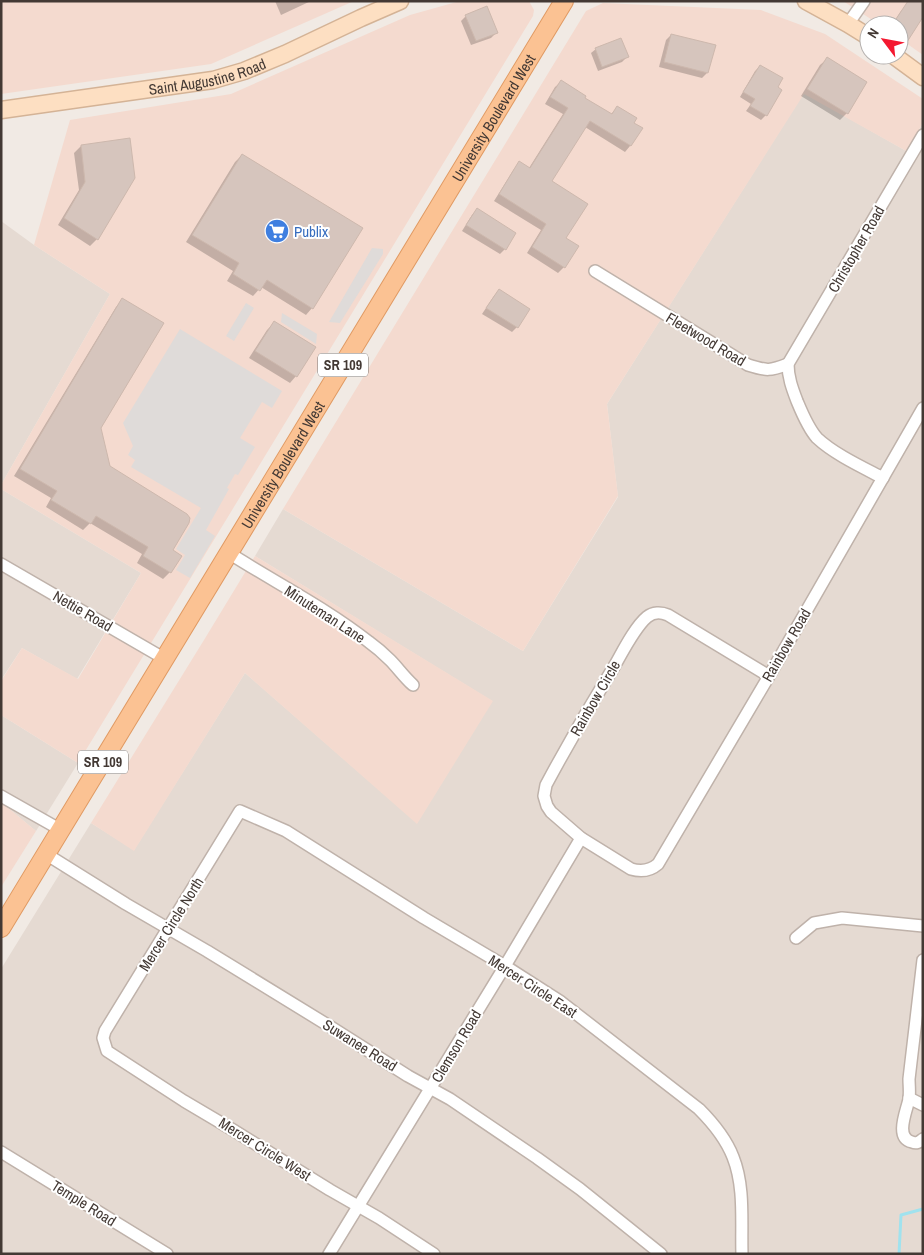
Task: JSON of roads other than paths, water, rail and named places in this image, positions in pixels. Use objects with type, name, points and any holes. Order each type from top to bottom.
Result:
[{"type":"main road","name":"Saint Augustine Road","points":[[1,110],[213,80],[244,71],[277,58],[400,1]]},
{"type":"main road","name":"University Boulevard West","points":[[1,928],[564,1]]},
{"type":"main road","points":[[806,1],[859,31]]},
{"type":"main road","points":[[907,65],[923,77]]},
{"type":"street","points":[[848,24],[864,1]]},
{"type":"street","name":"Christopher Road","points":[[788,364],[923,135]]},
{"type":"street","name":"Fleetwood Road","points":[[595,271],[748,365],[760,369],[773,370],[788,364]]},
{"type":"street","points":[[788,364],[790,384],[798,404],[817,438],[832,449],[883,478]]},
{"type":"street","name":"Rainbow Road","points":[[640,872],[653,868],[658,864],[769,676],[923,408]]},
{"type":"street","name":"Minuteman Lane","points":[[229,553],[319,608],[370,642],[413,685]]},
{"type":"street","name":"Nettie Road","points":[[1,564],[165,659]]},
{"type":"street","name":"Rainbow Circle","points":[[640,872],[631,869],[581,838],[551,812],[544,796],[546,785],[641,622],[649,615],[656,613],[668,615],[769,676]]},
{"type":"street","points":[[1,796],[61,830]]},
{"type":"street","name":"Mercer Circle North","points":[[104,1038],[105,1031],[240,811]]},
{"type":"street","name":"Mercer Circle East","points":[[240,811],[286,831],[561,1002],[699,1109],[721,1134],[730,1149],[738,1172],[741,1200],[742,1254]]},
{"type":"street","name":"Clemson Road","points":[[329,1254],[581,838]]},
{"type":"street","name":"Suwanee Road","points":[[46,854],[408,1076],[450,1099],[538,1158],[661,1254]]},
{"type":"street","points":[[796,938],[814,922],[842,918],[923,926]]},
{"type":"street","points":[[923,960],[909,1098],[902,1131],[905,1138],[910,1142],[916,1143],[923,1138]]},
{"type":"street","name":"Mercer Circle West","points":[[104,1038],[107,1051],[136,1070],[434,1254]]},
{"type":"street","points":[[909,1098],[923,1104]]},
{"type":"street","name":"Temple Road","points":[[1,1152],[167,1254]]},
{"type":"waterway","points":[[899,1254],[901,1215],[923,1209]]},
{"type":"place","name":"Publix","points":[[277,231]]}]
